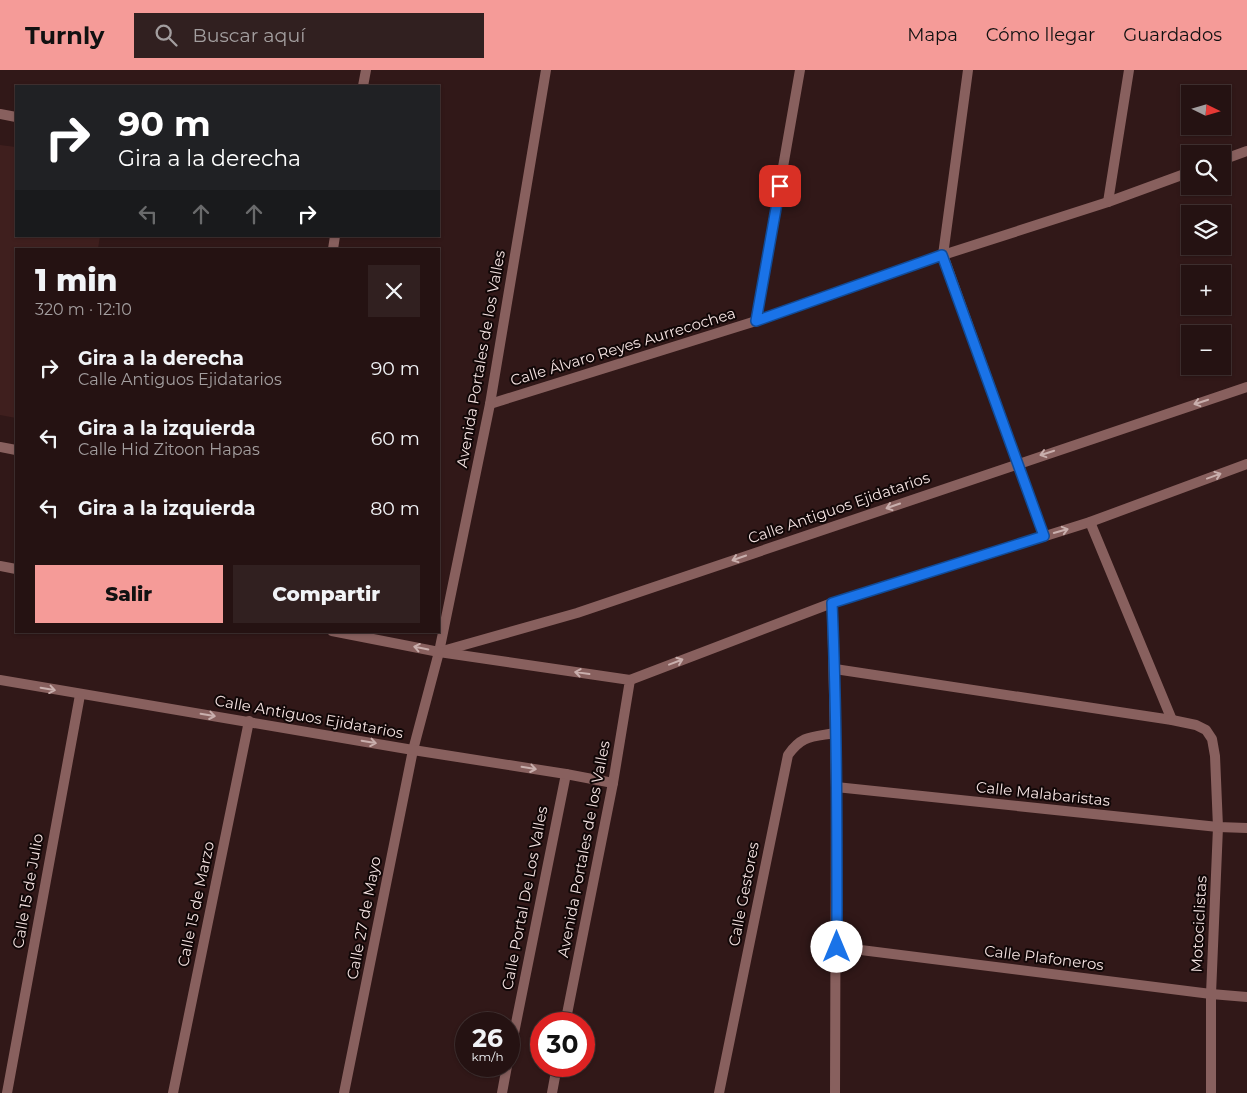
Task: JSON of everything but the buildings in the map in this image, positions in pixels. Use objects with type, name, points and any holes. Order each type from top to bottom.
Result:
[{"type":"street","points":[[363,85],[366,70]]},
{"type":"street","name":"Avenida Portales de los Valles","points":[[413,750],[439,652],[490,404],[546,70]]},
{"type":"street","points":[[756,321],[800,70]]},
{"type":"street","points":[[968,70],[942,255],[1044,536]]},
{"type":"street","points":[[1108,202],[1129,70]]},
{"type":"street","points":[[0,114],[15,116]]},
{"type":"street","points":[[1231,157],[1247,152]]},
{"type":"street","name":"Calle Álvaro Reyes Aurrecochea","points":[[490,404],[756,321],[942,255],[1108,202],[1181,175]]},
{"type":"street","name":"Calle Antiguos Ejidatarios","points":[[439,652],[578,613],[1247,387]]},
{"type":"street","points":[[0,447],[15,450]]},
{"type":"street","name":"Calle Antiguos Ejidatarios","points":[[342,633],[439,652],[630,680],[832,603],[1090,522],[1247,464]]},
{"type":"street","points":[[1090,522],[1172,720]]},
{"type":"street","points":[[0,566],[15,570]]},
{"type":"street","points":[[832,603],[835,669],[837,947],[835,1093]]},
{"type":"street","points":[[835,669],[1172,720]]},
{"type":"street","name":"Calle Antiguos Ejidatarios","points":[[0,680],[80,695],[566,774],[613,784]]},
{"type":"street","name":"Avenida Portales de los Valles","points":[[568,1012],[613,784],[630,680]]},
{"type":"street","name":"Calle 15 de Julio","points":[[7,1093],[80,695]]},
{"type":"street","name":"Motociclistas","points":[[1172,720],[1196,725],[1206,730],[1212,739],[1215,756],[1218,827],[1211,994],[1211,1093]]},
{"type":"street","name":"Calle 15 de Marzo","points":[[173,1093],[249,721]]},
{"type":"street","name":"Calle Gestores","points":[[719,1093],[788,755],[796,743],[808,738],[835,733]]},
{"type":"street","name":"Calle 27 de Mayo","points":[[344,1093],[413,750]]},
{"type":"street","name":"Calle Portal De Los Valles","points":[[518,1012],[566,774]]},
{"type":"street","name":"Calle Malabaristas","points":[[836,787],[1218,827],[1247,828]]},
{"type":"street","name":"Calle Plafoneros","points":[[837,947],[1247,997]]},
{"type":"street","points":[[502,1093],[505,1077]]},
{"type":"street","points":[[552,1093],[555,1077]]},
{"type":"shaded area","points":[[0,145],[15,147],[15,237],[100,237],[98,248],[15,248],[15,418],[0,415]]},
{"type":"route","points":[[780,186],[756,321],[942,255],[1044,536],[832,603],[835,669],[837,947]]}]
